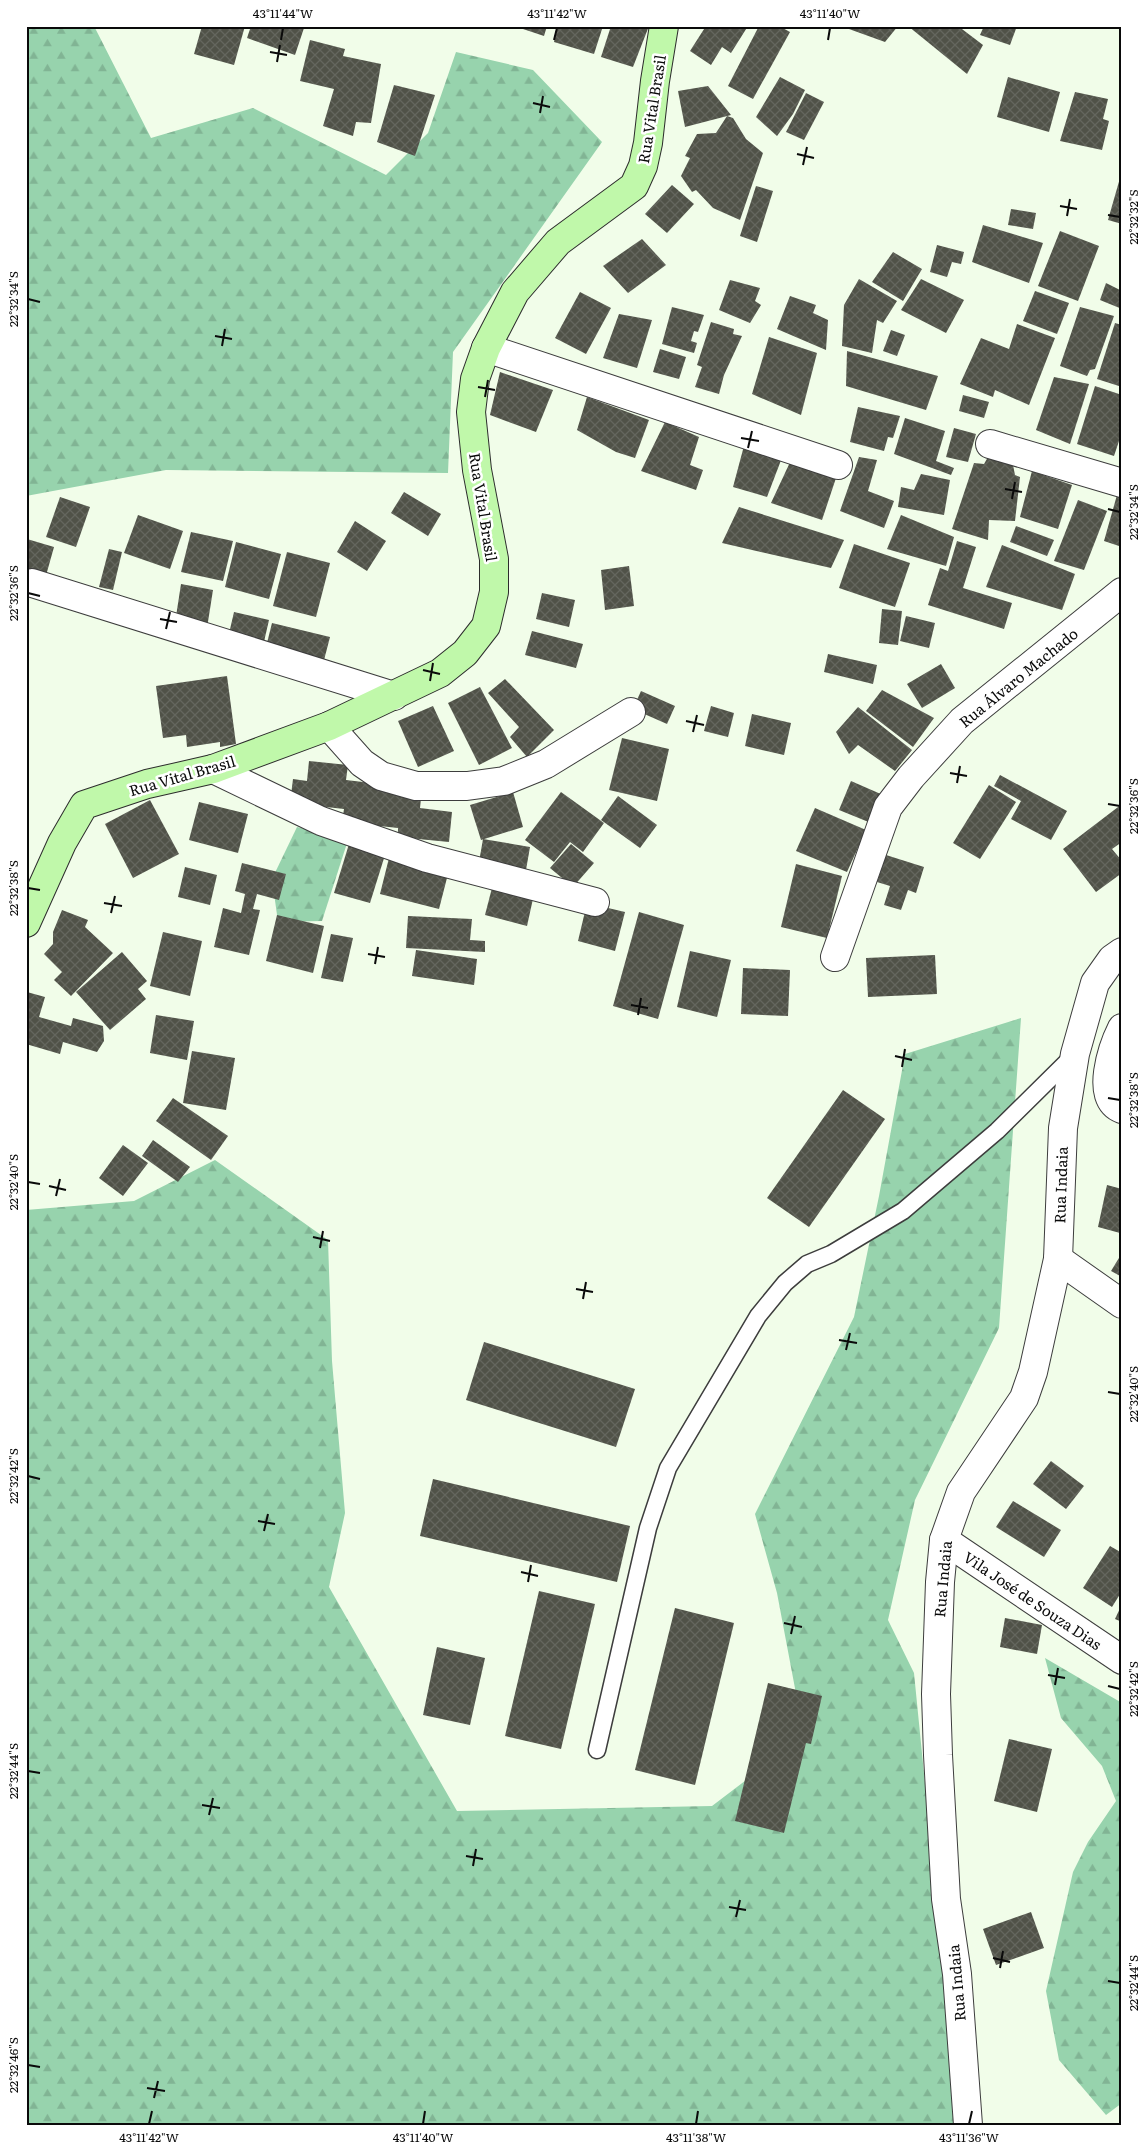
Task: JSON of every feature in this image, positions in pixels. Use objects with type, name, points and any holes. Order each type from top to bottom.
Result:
[{"type":"street","name":"Rua Vital Brasil","points":[[26,923],[62,843],[84,805],[147,784],[213,769],[329,726],[440,673],[465,653],[486,626],[494,592],[494,559],[477,470],[471,412],[475,379],[486,348],[515,292],[558,242],[634,186],[643,166],[648,144],[655,81],[664,26]]},
{"type":"street","points":[[486,348],[838,465]]},
{"type":"street","points":[[990,444],[1122,483]]},
{"type":"street","points":[[32,582],[394,696]]},
{"type":"street","name":"Rua Álvaro Machado","points":[[835,957],[888,807],[911,777],[962,721],[1122,592]]},
{"type":"street","points":[[329,726],[362,763],[381,776],[416,786],[466,786],[504,781],[546,764],[631,712]]},
{"type":"street","points":[[213,769],[321,821],[427,858],[596,902]]},
{"type":"street","name":"Rua Indaia","points":[[968,2125],[957,1974],[946,1898],[938,1755],[937,1685],[940,1582],[944,1540],[960,1492],[1024,1398],[1033,1372],[1058,1259],[1063,1128],[1075,1054],[1095,984],[1112,959],[1122,952]]},
{"type":"street","points":[[1122,1028],[1108,1062],[1107,1091],[1118,1108],[1122,1110]]},
{"type":"street","points":[[1058,1259],[1122,1304]]},
{"type":"street","name":"Vila José de Souza Dias","points":[[944,1540],[1122,1660]]},
{"type":"lane","points":[[597,1750],[648,1528],[658,1494],[668,1468],[758,1316],[785,1283],[806,1264],[831,1254],[903,1211],[997,1131],[1075,1054]]},
{"type":"green space","points":[[26,26],[94,26],[151,138],[253,108],[386,175],[428,133],[456,52],[533,70],[602,142],[453,352],[448,473],[166,470],[26,496]]},
{"type":"green space","points":[[297,827],[348,840],[322,921],[278,922],[272,879]]},
{"type":"green space","points":[[1021,1018],[999,1328],[915,1500],[888,1620],[914,1673],[959,2125],[26,2125],[26,1210],[134,1201],[215,1160],[328,1240],[332,1361],[345,1513],[329,1587],[457,1811],[712,1806],[804,1736],[777,1593],[755,1514],[854,1317],[879,1196],[905,1054]]},
{"type":"green space","points":[[1045,1658],[1122,1703],[1122,2103],[1106,2115],[1059,2060],[1046,1991],[1073,1872],[1088,1842],[1116,1801],[1102,1766],[1061,1718]]},
{"type":"building","points":[[202,26],[245,26],[234,65],[194,54]]},
{"type":"building","points":[[251,26],[300,26],[304,28],[295,55],[247,38]]},
{"type":"building","points":[[514,26],[547,26],[544,36]]},
{"type":"building","points":[[558,26],[603,26],[594,54],[554,42]]},
{"type":"building","points":[[611,26],[649,26],[633,67],[601,57]]},
{"type":"building","points":[[706,26],[748,26],[731,53],[722,47],[711,65],[690,51]]},
{"type":"building","points":[[759,26],[779,26],[790,32],[753,99],[728,86]]},
{"type":"building","points":[[851,26],[898,26],[885,42],[849,29]]},
{"type":"building","points":[[908,26],[958,26],[983,45],[967,74]]},
{"type":"building","points":[[984,26],[1017,26],[1010,45],[980,35]]},
{"type":"building","points":[[310,40],[345,49],[343,56],[381,64],[371,123],[356,122],[353,136],[323,126],[334,89],[300,81]]},
{"type":"building","points":[[780,77],[805,90],[793,114],[777,136],[756,117]]},
{"type":"building","points":[[1008,77],[1060,92],[1049,132],[997,117]]},
{"type":"building","points":[[394,85],[435,95],[415,156],[377,142]]},
{"type":"building","points":[[708,86],[731,115],[685,127],[678,91]]},
{"type":"building","points":[[1075,92],[1108,99],[1103,119],[1109,121],[1102,150],[1060,141]]},
{"type":"building","points":[[806,93],[824,102],[804,140],[786,132]]},
{"type":"building","points":[[727,116],[733,118],[746,139],[763,153],[740,220],[713,208],[696,190],[692,192],[681,176],[690,158],[685,156],[697,134],[716,133]]},
{"type":"building","points":[[1120,178],[1122,179],[1122,224],[1108,220]]},
{"type":"building","points":[[672,185],[694,204],[667,233],[645,214]]},
{"type":"building","points":[[756,186],[773,191],[757,242],[740,236]]},
{"type":"building","points":[[1011,209],[1036,213],[1033,229],[1008,225]]},
{"type":"building","points":[[983,225],[1043,243],[1029,283],[972,262]]},
{"type":"building","points":[[1060,231],[1099,246],[1078,301],[1038,286]]},
{"type":"building","points":[[642,239],[666,265],[628,293],[603,266]]},
{"type":"building","points":[[937,245],[964,252],[961,264],[952,262],[947,277],[930,272]]},
{"type":"building","points":[[893,252],[922,269],[903,301],[872,282]]},
{"type":"building","points":[[859,279],[897,301],[883,323],[877,320],[872,353],[842,346],[844,305]]},
{"type":"building","points":[[921,279],[964,300],[946,333],[901,310]]},
{"type":"building","points":[[730,280],[760,288],[755,301],[761,305],[750,323],[719,310]]},
{"type":"building","points":[[1106,283],[1122,291],[1122,309],[1100,300]]},
{"type":"building","points":[[1035,291],[1069,303],[1057,334],[1023,321]]},
{"type":"building","points":[[580,292],[611,308],[586,354],[555,338]]},
{"type":"building","points":[[790,296],[816,305],[813,313],[828,320],[826,350],[777,329]]},
{"type":"building","points":[[672,307],[704,315],[698,332],[694,331],[691,341],[697,343],[694,353],[662,344]]},
{"type":"building","points":[[1080,307],[1114,316],[1095,369],[1090,370],[1087,376],[1060,366]]},
{"type":"building","points":[[619,314],[652,320],[637,368],[603,358]]},
{"type":"building","points":[[711,322],[734,329],[733,334],[742,336],[724,375],[719,394],[695,387],[702,367],[697,365]]},
{"type":"building","points":[[1115,323],[1122,325],[1122,387],[1097,379]]},
{"type":"building","points":[[1017,324],[1055,338],[1029,405],[995,390],[993,397],[960,384],[981,338],[1009,349]]},
{"type":"building","points":[[891,330],[905,335],[897,356],[883,351]]},
{"type":"building","points":[[769,337],[817,353],[801,415],[752,394]]},
{"type":"building","points":[[660,349],[686,357],[679,379],[653,372]]},
{"type":"building","points":[[847,351],[938,376],[926,410],[846,386]]},
{"type":"building","points":[[500,372],[553,390],[536,432],[490,415]]},
{"type":"building","points":[[1054,377],[1089,384],[1070,444],[1036,430]]},
{"type":"building","points":[[1095,386],[1122,395],[1122,432],[1114,456],[1077,444]]},
{"type":"building","points":[[963,395],[989,402],[984,418],[959,411]]},
{"type":"building","points":[[587,397],[649,420],[635,458],[616,452],[577,430]]},
{"type":"building","points":[[858,407],[900,416],[893,438],[888,437],[884,451],[850,442]]},
{"type":"building","points":[[905,418],[945,431],[936,461],[954,468],[951,475],[894,454]]},
{"type":"building","points":[[665,422],[699,437],[690,465],[703,470],[696,490],[641,471]]},
{"type":"building","points":[[954,428],[976,434],[968,462],[946,457]]},
{"type":"building","points":[[745,442],[783,455],[767,497],[733,487]]},
{"type":"building","points":[[859,457],[877,460],[868,491],[894,501],[884,528],[840,511]]},
{"type":"building","points":[[988,457],[1013,465],[1015,475],[1020,477],[1015,521],[989,520],[988,540],[952,529],[974,463],[984,464]]},
{"type":"building","points":[[792,458],[836,478],[822,520],[771,503]]},
{"type":"building","points":[[1032,471],[1072,485],[1058,529],[1020,517]]},
{"type":"building","points":[[921,474],[950,480],[944,515],[898,507],[901,487],[914,490]]},
{"type":"building","points":[[404,492],[441,514],[428,536],[391,513]]},
{"type":"building","points":[[1117,495],[1122,497],[1122,547],[1104,541]]},
{"type":"building","points":[[60,497],[90,507],[76,547],[46,537]]},
{"type":"building","points":[[1078,500],[1107,511],[1084,570],[1054,561]]},
{"type":"building","points":[[739,507],[844,540],[831,568],[722,543]]},
{"type":"building","points":[[138,515],[183,531],[170,569],[124,553]]},
{"type":"building","points":[[901,515],[954,537],[946,566],[887,549]]},
{"type":"building","points":[[355,521],[386,541],[367,571],[337,552]]},
{"type":"building","points":[[1016,526],[1054,540],[1047,556],[1010,542]]},
{"type":"building","points":[[191,532],[233,541],[223,581],[181,572]]},
{"type":"building","points":[[27,539],[54,547],[45,579],[26,573]]},
{"type":"building","points":[[957,541],[976,547],[963,588],[1012,603],[1004,629],[928,605],[940,568],[948,571]]},
{"type":"building","points":[[236,542],[281,554],[269,599],[225,587]]},
{"type":"building","points":[[854,544],[910,563],[895,607],[839,588]]},
{"type":"building","points":[[1002,545],[1075,574],[1062,610],[986,587]]},
{"type":"building","points":[[109,549],[122,552],[113,590],[99,587]]},
{"type":"building","points":[[287,552],[330,563],[316,617],[273,606]]},
{"type":"building","points":[[629,566],[634,606],[605,610],[601,570]]},
{"type":"building","points":[[181,584],[213,590],[207,628],[175,623]]},
{"type":"building","points":[[542,593],[575,600],[569,627],[536,619]]},
{"type":"building","points":[[882,609],[902,611],[898,645],[879,643]]},
{"type":"building","points":[[234,612],[269,620],[263,646],[228,638]]},
{"type":"building","points":[[906,616],[935,623],[929,648],[900,641]]},
{"type":"building","points":[[272,623],[330,637],[323,664],[265,651]]},
{"type":"building","points":[[532,631],[583,644],[576,668],[525,655]]},
{"type":"building","points":[[828,654],[877,665],[873,684],[824,672]]},
{"type":"building","points":[[941,664],[955,688],[922,708],[907,684]]},
{"type":"building","points":[[227,676],[236,744],[220,747],[220,742],[187,747],[186,735],[163,738],[156,686]]},
{"type":"building","points":[[505,679],[554,730],[527,757],[510,737],[519,727],[488,693]]},
{"type":"building","points":[[480,687],[512,748],[479,765],[448,703]]},
{"type":"building","points":[[882,690],[934,718],[913,747],[866,711]]},
{"type":"building","points":[[641,691],[675,706],[667,724],[633,709]]},
{"type":"building","points":[[433,706],[454,751],[418,767],[398,721]]},
{"type":"building","points":[[711,706],[734,713],[728,737],[704,731]]},
{"type":"building","points":[[858,707],[912,750],[895,771],[858,745],[849,754],[836,732]]},
{"type":"building","points":[[752,714],[791,723],[784,755],[745,746]]},
{"type":"building","points":[[622,738],[669,749],[657,801],[609,790]]},
{"type":"building","points":[[309,761],[348,765],[346,780],[422,789],[420,808],[452,812],[449,842],[398,837],[398,828],[342,822],[344,809],[290,803],[293,779],[307,781]]},
{"type":"building","points":[[1000,775],[1067,811],[1051,840],[1011,819],[1021,801],[994,786]]},
{"type":"building","points":[[851,781],[883,795],[871,823],[839,810]]},
{"type":"building","points":[[989,785],[1016,802],[980,859],[953,843]]},
{"type":"building","points":[[513,792],[523,827],[481,840],[470,805]]},
{"type":"building","points":[[561,792],[604,823],[583,852],[570,842],[554,862],[525,840]]},
{"type":"building","points":[[618,796],[657,825],[640,848],[601,820]]},
{"type":"building","points":[[150,800],[179,854],[133,878],[105,824]]},
{"type":"building","points":[[199,802],[248,814],[238,853],[189,840]]},
{"type":"building","points":[[1122,804],[1122,842],[1112,849],[1122,861],[1122,873],[1096,892],[1063,849]]},
{"type":"building","points":[[815,808],[866,830],[847,872],[796,851]]},
{"type":"building","points":[[483,839],[530,847],[526,870],[479,862]]},
{"type":"building","points":[[349,844],[385,855],[370,903],[334,893]]},
{"type":"building","points":[[571,844],[594,863],[573,887],[550,868]]},
{"type":"building","points":[[886,855],[924,867],[916,893],[908,890],[901,910],[884,905],[890,886],[877,882]]},
{"type":"building","points":[[389,858],[448,874],[439,909],[380,894]]},
{"type":"building","points":[[242,863],[286,874],[279,900],[257,894],[253,909],[260,910],[249,955],[214,947],[223,908],[241,913],[245,894],[235,891]]},
{"type":"building","points":[[796,864],[842,876],[827,938],[781,927]]},
{"type":"building","points":[[185,867],[217,875],[210,905],[178,897]]},
{"type":"building","points":[[493,884],[534,894],[527,926],[485,915]]},
{"type":"building","points":[[587,903],[625,912],[615,951],[578,941]]},
{"type":"building","points":[[62,910],[88,920],[85,927],[113,953],[71,996],[54,980],[62,972],[44,954],[53,944],[53,932]]},
{"type":"building","points":[[639,912],[684,925],[658,1019],[613,1006]]},
{"type":"building","points":[[277,915],[324,926],[313,973],[266,961]]},
{"type":"building","points":[[408,916],[472,919],[470,940],[485,941],[485,952],[406,948]]},
{"type":"building","points":[[163,932],[202,941],[190,996],[150,986]]},
{"type":"building","points":[[331,934],[353,938],[343,982],[321,978]]},
{"type":"building","points":[[416,950],[477,959],[474,985],[412,976]]},
{"type":"building","points":[[690,951],[731,960],[717,1017],[677,1007]]},
{"type":"building","points":[[122,952],[147,981],[138,989],[146,999],[110,1030],[76,992]]},
{"type":"building","points":[[935,955],[937,994],[868,997],[866,958]]},
{"type":"building","points":[[743,968],[790,970],[788,1016],[741,1014]]},
{"type":"building","points":[[27,992],[45,997],[39,1017],[71,1026],[73,1018],[103,1026],[104,1041],[97,1052],[63,1042],[60,1054],[26,1044],[28,1032],[26,1025]]},
{"type":"building","points":[[156,1015],[194,1021],[187,1060],[150,1053]]},
{"type":"building","points":[[192,1051],[235,1058],[226,1110],[183,1103]]},
{"type":"building","points":[[843,1090],[885,1119],[809,1227],[767,1198]]},
{"type":"building","points":[[173,1098],[228,1136],[211,1160],[156,1121]]},
{"type":"building","points":[[153,1140],[190,1167],[178,1182],[142,1156]]},
{"type":"building","points":[[123,1145],[148,1163],[123,1196],[99,1178]]},
{"type":"building","points":[[1107,1185],[1122,1189],[1120,1233],[1098,1227]]},
{"type":"building","points":[[1122,1253],[1122,1277],[1111,1271]]},
{"type":"building","points":[[484,1342],[635,1389],[616,1447],[466,1400]]},
{"type":"building","points":[[1051,1461],[1084,1486],[1066,1509],[1033,1484]]},
{"type":"building","points":[[433,1479],[630,1526],[617,1582],[420,1536]]},
{"type":"building","points":[[1013,1501],[1061,1530],[1044,1557],[996,1527]]},
{"type":"building","points":[[1110,1546],[1122,1553],[1122,1591],[1112,1607],[1083,1588]]},
{"type":"building","points":[[539,1591],[595,1604],[561,1749],[505,1736]]},
{"type":"building","points":[[1122,1604],[1122,1622],[1115,1619]]},
{"type":"building","points":[[675,1608],[734,1623],[695,1785],[635,1770]]},
{"type":"building","points":[[1005,1618],[1042,1625],[1037,1654],[1000,1647]]},
{"type":"building","points":[[437,1647],[485,1658],[470,1725],[423,1715]]},
{"type":"building","points":[[768,1683],[822,1696],[811,1744],[806,1743],[784,1833],[735,1821]]},
{"type":"building","points":[[1009,1739],[1052,1749],[1037,1812],[994,1801]]},
{"type":"building","points":[[1031,1912],[1044,1948],[996,1965],[983,1929]]}]
